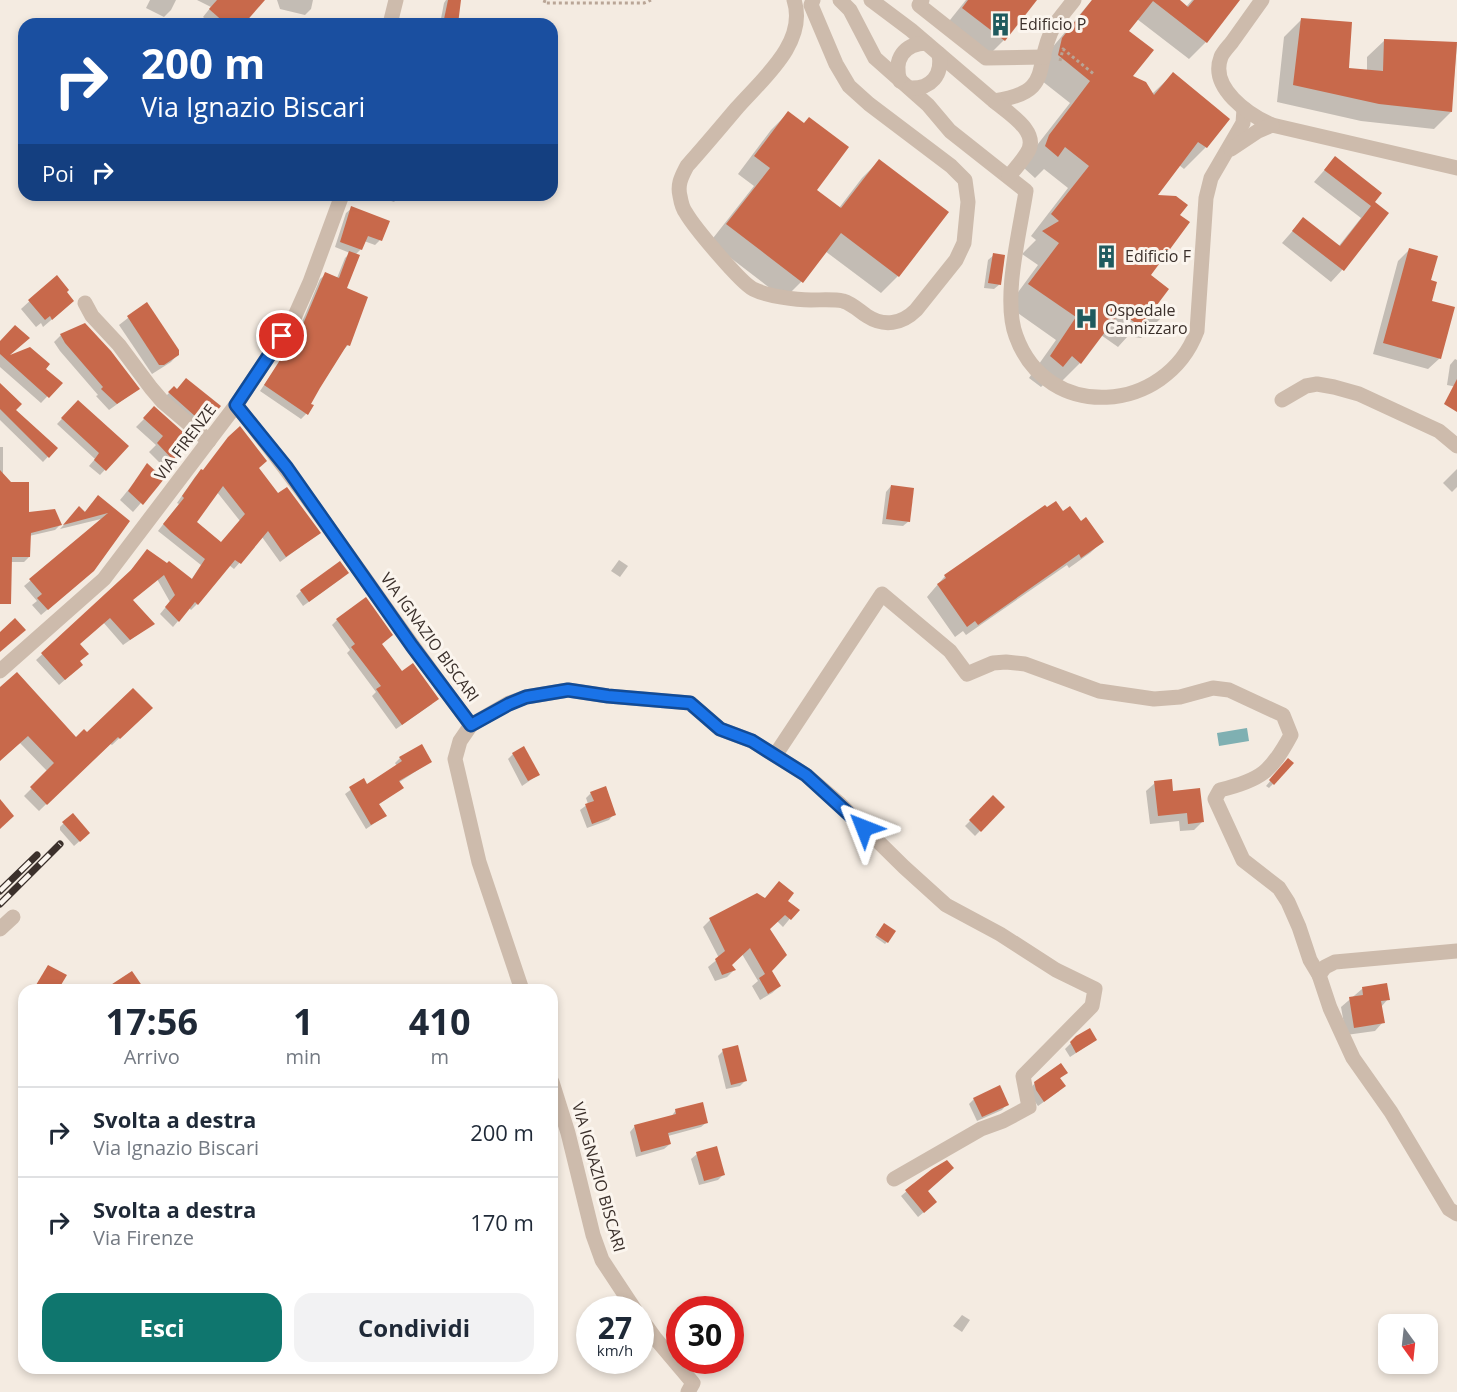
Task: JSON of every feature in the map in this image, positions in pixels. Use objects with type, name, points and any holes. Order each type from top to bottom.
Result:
[{"type":"street","points":[[392,18],[396,0]]},
{"type":"street","points":[[871,0],[926,43],[1028,131],[1031,139],[1029,151],[1009,176]]},
{"type":"street","points":[[922,0],[919,5],[986,58],[1044,57]]},
{"type":"street","points":[[994,101],[1017,97],[1032,87],[1038,79],[1054,26],[1074,0]]},
{"type":"street","points":[[1262,0],[1221,57],[1219,68],[1226,92],[1244,109],[1256,118],[1272,125],[1457,168]]},
{"type":"street","points":[[804,3],[849,86],[869,104],[951,166],[965,180],[968,202],[964,243],[960,252],[916,310],[908,318],[900,321],[883,323],[842,301],[808,300],[753,289],[708,241],[685,213],[682,204],[679,183],[687,166],[775,66],[790,41],[804,3]]},
{"type":"street","points":[[846,3],[875,58],[928,105],[950,131],[1026,191],[1010,304],[1012,322],[1021,349],[1028,361],[1052,382],[1084,396],[1113,398],[1126,396],[1155,384],[1180,363],[1192,346],[1197,332],[1206,198],[1211,178],[1243,123],[1244,109]]},
{"type":"street","points":[[926,43],[917,43],[908,47],[902,54],[897,72],[905,84],[919,88],[934,80],[941,63],[939,54]]},
{"type":"street","points":[[1223,156],[1238,142],[1272,125]]},
{"type":"street","name":"VIA FIRENZE","points":[[0,671],[104,579],[236,405],[294,318],[340,201]]},
{"type":"street","points":[[86,303],[92,316],[119,345],[163,402],[209,441]]},
{"type":"street","points":[[1282,400],[1306,386],[1317,384],[1334,387],[1359,394],[1439,431],[1457,446]]},
{"type":"street","name":"VIA IGNAZIO BISCARI","points":[[236,405],[287,468],[412,646],[471,725],[460,741],[455,759],[479,862],[520,984]]},
{"type":"street","points":[[776,754],[882,594],[950,651],[967,674],[993,663],[1006,662],[1025,664],[1099,691],[1138,698],[1180,697],[1213,688],[1229,690],[1283,715],[1291,735],[1281,752],[1256,780],[1220,790],[1215,799],[1244,860],[1280,888],[1299,927],[1310,960],[1319,975],[1330,1008],[1353,1059],[1391,1112],[1449,1209],[1457,1214]]},
{"type":"street","points":[[471,725],[526,697],[568,690],[690,703],[720,729],[752,741],[806,775],[840,804],[946,905],[1000,934],[1048,965],[1095,989],[1092,1006],[1023,1076],[1029,1107],[1003,1121],[981,1129],[894,1179]]},
{"type":"street","points":[[0,929],[13,917]]},
{"type":"street","points":[[1319,975],[1325,967],[1335,962],[1457,951]]},
{"type":"street","name":"VIA IGNAZIO BISCARI","points":[[558,1101],[602,1260],[626,1296]]},
{"type":"street","points":[[654,1337],[691,1387]]},
{"type":"path","points":[[544,0],[544,3],[596,4],[644,3],[651,0]]},
{"type":"path","points":[[1057,71],[1063,49],[1095,75]]},
{"type":"water","points":[[1247,728],[1249,741],[1219,746],[1217,733]]},
{"type":"building","points":[[217,0],[265,0],[249,18],[219,18],[209,9]]},
{"type":"building","points":[[448,0],[461,0],[459,18],[444,18]]},
{"type":"building","name":"Edificio P","points":[[968,0],[1037,0],[1005,41],[962,8]]},
{"type":"building","points":[[1092,0],[1180,0],[1188,7],[1194,0],[1240,0],[1207,43],[1153,1],[1129,31],[1154,50],[1133,76],[1146,82],[1154,95],[1173,72],[1230,119],[1207,148],[1198,142],[1158,195],[1176,196],[1188,205],[1180,215],[1190,222],[1151,275],[1169,289],[1157,305],[1164,317],[1149,315],[1140,326],[1120,312],[1081,364],[1072,356],[1063,367],[1050,356],[1076,317],[1028,284],[1059,243],[1042,231],[1059,221],[1051,214],[1089,166],[1065,147],[1058,157],[1045,146],[1049,135],[1090,81],[1058,55],[1062,38]]},
{"type":"building","points":[[1301,18],[1352,22],[1349,68],[1383,71],[1384,39],[1457,42],[1452,112],[1379,104],[1293,85]]},
{"type":"building","points":[[788,111],[804,123],[809,117],[849,147],[817,190],[841,208],[879,159],[949,212],[899,277],[841,233],[803,283],[726,224],[770,168],[754,156]]},
{"type":"building","points":[[1335,156],[1382,193],[1375,202],[1389,213],[1344,271],[1292,231],[1303,217],[1340,246],[1371,206],[1324,170]]},
{"type":"building","points":[[351,206],[390,221],[382,241],[368,236],[362,250],[340,242]]},
{"type":"building","points":[[1409,248],[1438,256],[1431,280],[1437,282],[1432,301],[1455,307],[1441,359],[1383,343]]},
{"type":"building","points":[[349,251],[360,255],[347,288],[368,297],[350,346],[347,345],[320,388],[308,415],[264,385],[296,335],[298,336],[325,272],[339,278]]},
{"type":"building","points":[[993,253],[1005,255],[1001,285],[988,283]]},
{"type":"building","points":[[57,275],[69,290],[67,292],[74,301],[52,320],[50,316],[45,320],[28,300]]},
{"type":"building","points":[[147,302],[179,350],[179,355],[164,365],[159,365],[127,316]]},
{"type":"building","points":[[85,323],[111,351],[140,389],[117,404],[101,389],[103,387],[60,334]]},
{"type":"building","points":[[15,325],[30,338],[10,355],[30,347],[50,364],[46,369],[63,383],[49,398],[0,354],[0,341]]},
{"type":"building","points":[[186,378],[221,406],[205,425],[168,392],[174,386],[177,389]]},
{"type":"building","points":[[1457,379],[1457,412],[1444,404]]},
{"type":"building","points":[[0,383],[22,404],[16,410],[58,448],[49,458],[0,409]]},
{"type":"building","points":[[78,400],[129,446],[106,471],[94,460],[99,453],[61,418]]},
{"type":"building","points":[[154,406],[192,440],[173,460],[157,443],[163,436],[143,418]]},
{"type":"building","points":[[240,426],[267,461],[259,468],[278,493],[287,487],[321,533],[286,557],[268,531],[241,564],[235,560],[198,605],[195,602],[179,622],[165,607],[175,595],[164,575],[133,600],[155,624],[130,640],[110,618],[80,644],[89,654],[80,661],[83,665],[65,680],[41,653],[131,570],[147,549],[167,563],[169,561],[192,579],[205,559],[163,524],[184,498],[182,496],[201,469],[203,470],[228,437]],"holes":[[[223,486],[245,514],[221,542],[197,522]]]},
{"type":"building","points":[[147,463],[164,479],[143,505],[128,491]]},
{"type":"building","points":[[0,470],[11,482],[29,482],[29,512],[55,509],[62,525],[31,533],[30,557],[12,557],[11,604],[0,604]]},
{"type":"building","points":[[891,485],[914,488],[910,522],[886,519]]},
{"type":"building","points":[[98,495],[130,521],[94,571],[48,610],[37,598],[42,594],[29,579],[108,513],[63,525],[79,506],[85,512]]},
{"type":"building","points":[[1056,501],[1063,511],[1070,506],[1081,521],[1086,517],[1104,542],[1081,558],[1079,554],[978,625],[975,621],[967,627],[937,584],[946,578],[944,575],[1045,505],[1047,507]]},
{"type":"building","points":[[340,561],[349,573],[309,602],[300,590]]},
{"type":"building","points":[[366,597],[393,635],[382,644],[402,671],[413,663],[439,699],[402,725],[376,689],[381,686],[351,647],[355,644],[336,619]]},
{"type":"building","points":[[15,618],[26,630],[0,652],[0,632]]},
{"type":"building","points":[[17,672],[76,737],[84,729],[87,732],[133,688],[153,708],[120,739],[118,737],[47,805],[30,787],[54,763],[28,736],[0,761],[0,687]]},
{"type":"building","points":[[422,744],[432,762],[399,781],[404,788],[379,804],[387,816],[371,825],[349,787],[364,778],[367,784],[402,761],[399,757]]},
{"type":"building","points":[[524,746],[540,775],[528,781],[512,753]]},
{"type":"building","points":[[1288,758],[1294,763],[1274,785],[1269,780]]},
{"type":"building","points":[[1172,779],[1173,791],[1200,788],[1204,822],[1188,824],[1187,813],[1158,816],[1154,781]]},
{"type":"building","points":[[606,786],[616,815],[592,824],[585,804],[594,801],[590,792]]},
{"type":"building","points":[[993,795],[1005,807],[981,832],[969,820]]},
{"type":"building","points":[[0,799],[14,816],[0,829]]},
{"type":"building","points":[[73,813],[90,833],[80,842],[62,822]]},
{"type":"building","points":[[779,881],[794,893],[788,901],[800,910],[791,920],[785,915],[770,929],[787,955],[772,971],[781,986],[768,994],[759,978],[765,974],[750,948],[732,965],[736,970],[722,975],[715,959],[725,951],[709,918],[757,893],[765,898]]},
{"type":"building","points":[[884,923],[896,931],[888,943],[876,935]]},
{"type":"building","points":[[48,965],[67,975],[62,984],[37,984]]},
{"type":"building","points":[[132,971],[141,984],[112,984]]},
{"type":"building","points":[[1387,983],[1390,1000],[1381,1001],[1385,1023],[1354,1028],[1349,997],[1363,995],[1362,987]]},
{"type":"building","points":[[1090,1028],[1097,1040],[1076,1053],[1070,1042]]},
{"type":"building","points":[[738,1045],[747,1081],[731,1085],[722,1049]]},
{"type":"building","points":[[1061,1063],[1068,1073],[1060,1078],[1066,1086],[1044,1102],[1034,1082]]},
{"type":"building","points":[[1000,1085],[1009,1105],[982,1117],[973,1098]]},
{"type":"building","points":[[703,1102],[708,1123],[668,1133],[671,1144],[641,1152],[634,1125],[676,1114],[675,1109]]},
{"type":"building","points":[[717,1146],[725,1175],[704,1181],[696,1152]]},
{"type":"building","points":[[947,1160],[954,1168],[928,1191],[937,1202],[924,1213],[905,1190]]},
{"type":"railway","points":[[0,904],[60,844]]},
{"type":"railway","points":[[0,891],[37,855]]},
{"type":"place","name":"Edificio P","points":[[1001,24]]},
{"type":"place","name":"Edificio F","points":[[1107,256]]},
{"type":"place","name":"Ospedale Cannizzaro","points":[[1087,319]]},
{"type":"route","points":[[282,336],[236,405],[287,468],[412,646],[471,725],[526,697],[568,690],[690,703],[720,729],[752,741],[806,775],[864,828]]}]
